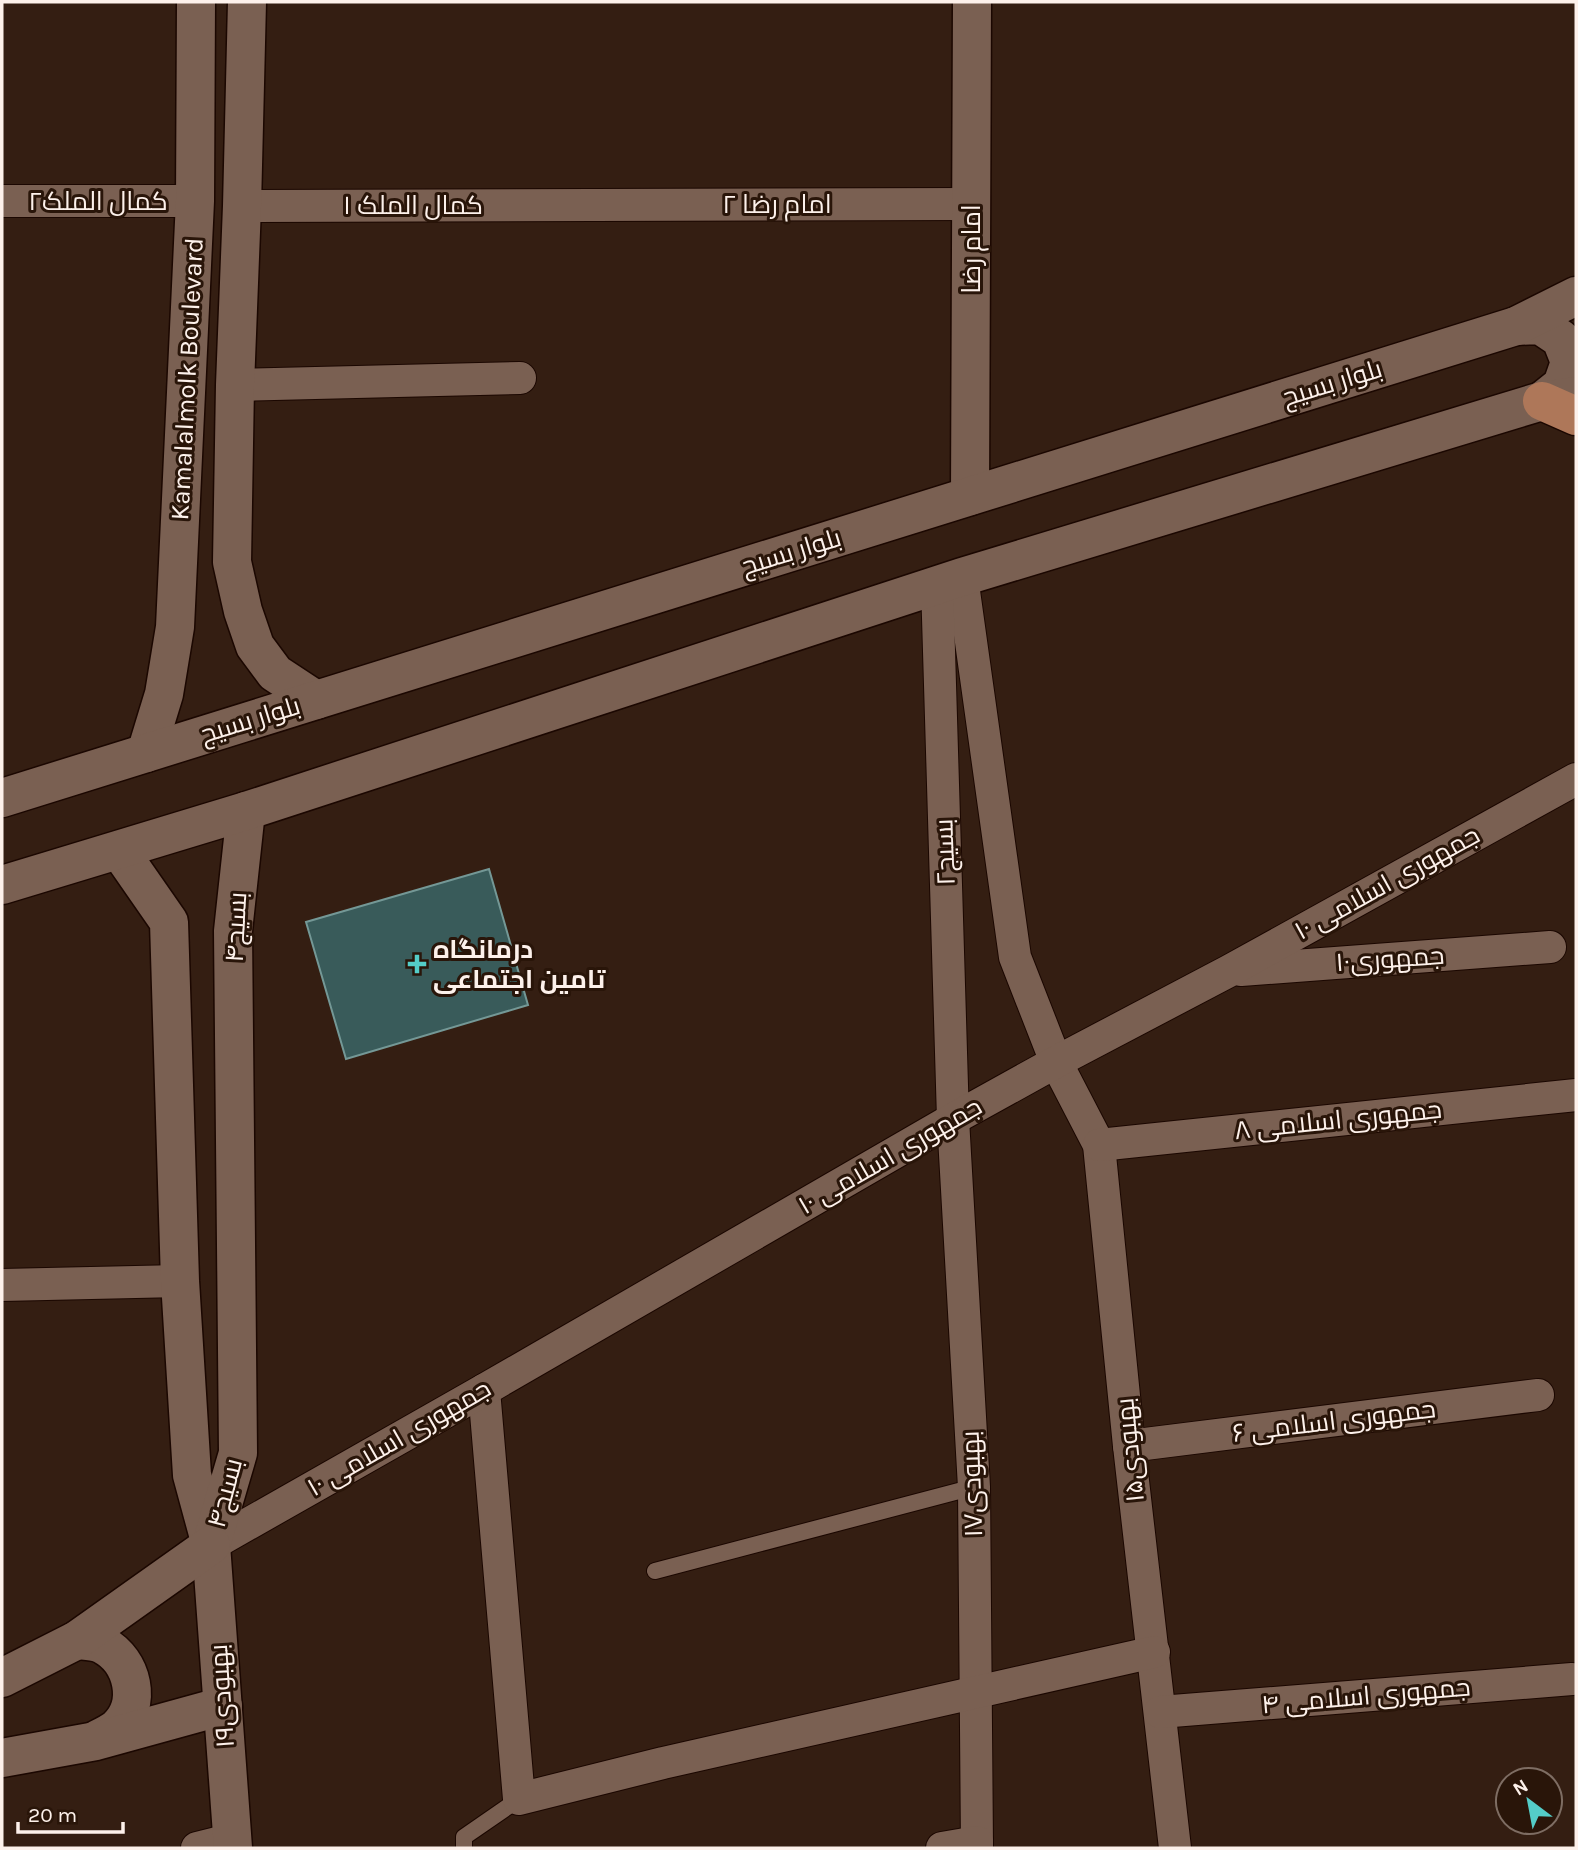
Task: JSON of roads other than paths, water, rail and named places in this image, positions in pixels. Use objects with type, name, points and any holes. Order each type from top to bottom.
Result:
[{"type":"main road","points":[[1559,398],[1576,416]]},
{"type":"street","name":"Kamalalmolk Boulevard","points":[[146,753],[164,694],[175,627],[195,201],[196,2]]},
{"type":"street","name":"Kamalalmolk Boulevard","points":[[247,2],[232,562],[243,611],[255,646],[275,673],[316,700]]},
{"type":"street","name":"امام رضا","points":[[970,496],[972,2]]},
{"type":"street","points":[[196,45],[246,48]]},
{"type":"street","name":"کمال الملک۲","points":[[2,201],[195,201]]},
{"type":"street","name":"امام رضا ۲","points":[[583,205],[971,204]]},
{"type":"street","name":"کمال الملک ۱","points":[[242,206],[583,205]]},
{"type":"street","name":"بلوار بسیج","points":[[2,798],[1516,326],[1576,296]]},
{"type":"street","points":[[2,885],[246,811],[950,581],[1559,398],[1570,362],[1561,339],[1540,325],[1516,326]]},
{"type":"street","points":[[235,386],[520,378]]},
{"type":"street","name":"بسیج۲","points":[[950,581],[1015,957],[1056,1062]]},
{"type":"street","name":"بسیج۲","points":[[950,581],[953,1119]]},
{"type":"street","name":"جمهوری اسلامی ۱۰","points":[[211,1545],[953,1119],[1229,971],[1576,779]]},
{"type":"street","name":"بسیج۴","points":[[211,1545],[238,1453],[233,931],[246,811]]},
{"type":"street","name":"بسیج۴","points":[[119,850],[169,922],[180,1281],[192,1475],[211,1545]]},
{"type":"street","name":"جمهوری۱۰","points":[[1229,971],[1550,947]]},
{"type":"street","name":"بهبودی۱۵","points":[[1056,1062],[1099,1145],[1129,1446],[1175,1848]]},
{"type":"street","name":"جمهوری اسلامی ۸","points":[[1099,1145],[1576,1095]]},
{"type":"street","name":"بهبودی۱۷","points":[[953,1119],[974,1487],[977,1845]]},
{"type":"street","points":[[2,1284],[180,1281]]},
{"type":"street","points":[[484,1390],[519,1799],[663,1763],[1154,1653]]},
{"type":"street","name":"جمهوری اسلامی ۶","points":[[1129,1446],[1538,1395]]},
{"type":"street","points":[[2,1678],[77,1640],[211,1545]]},
{"type":"street","name":"بهبودی۱۹","points":[[211,1545],[223,1706],[221,1845]]},
{"type":"street","points":[[77,1640],[102,1644],[121,1659],[132,1681],[131,1706],[118,1727],[96,1741]]},
{"type":"street","name":"جمهوری اسلامی ۴","points":[[1160,1712],[1572,1679]]},
{"type":"street","points":[[2,1758],[96,1741],[223,1706]]},
{"type":"street","points":[[942,1848],[977,1845]]},
{"type":"lane","points":[[655,1571],[974,1487]]},
{"type":"lane","points":[[464,1848],[464,1837],[519,1799]]},
{"type":"place","name":"درمانگاه تامین اجتماعی","points":[[417,964]]}]
